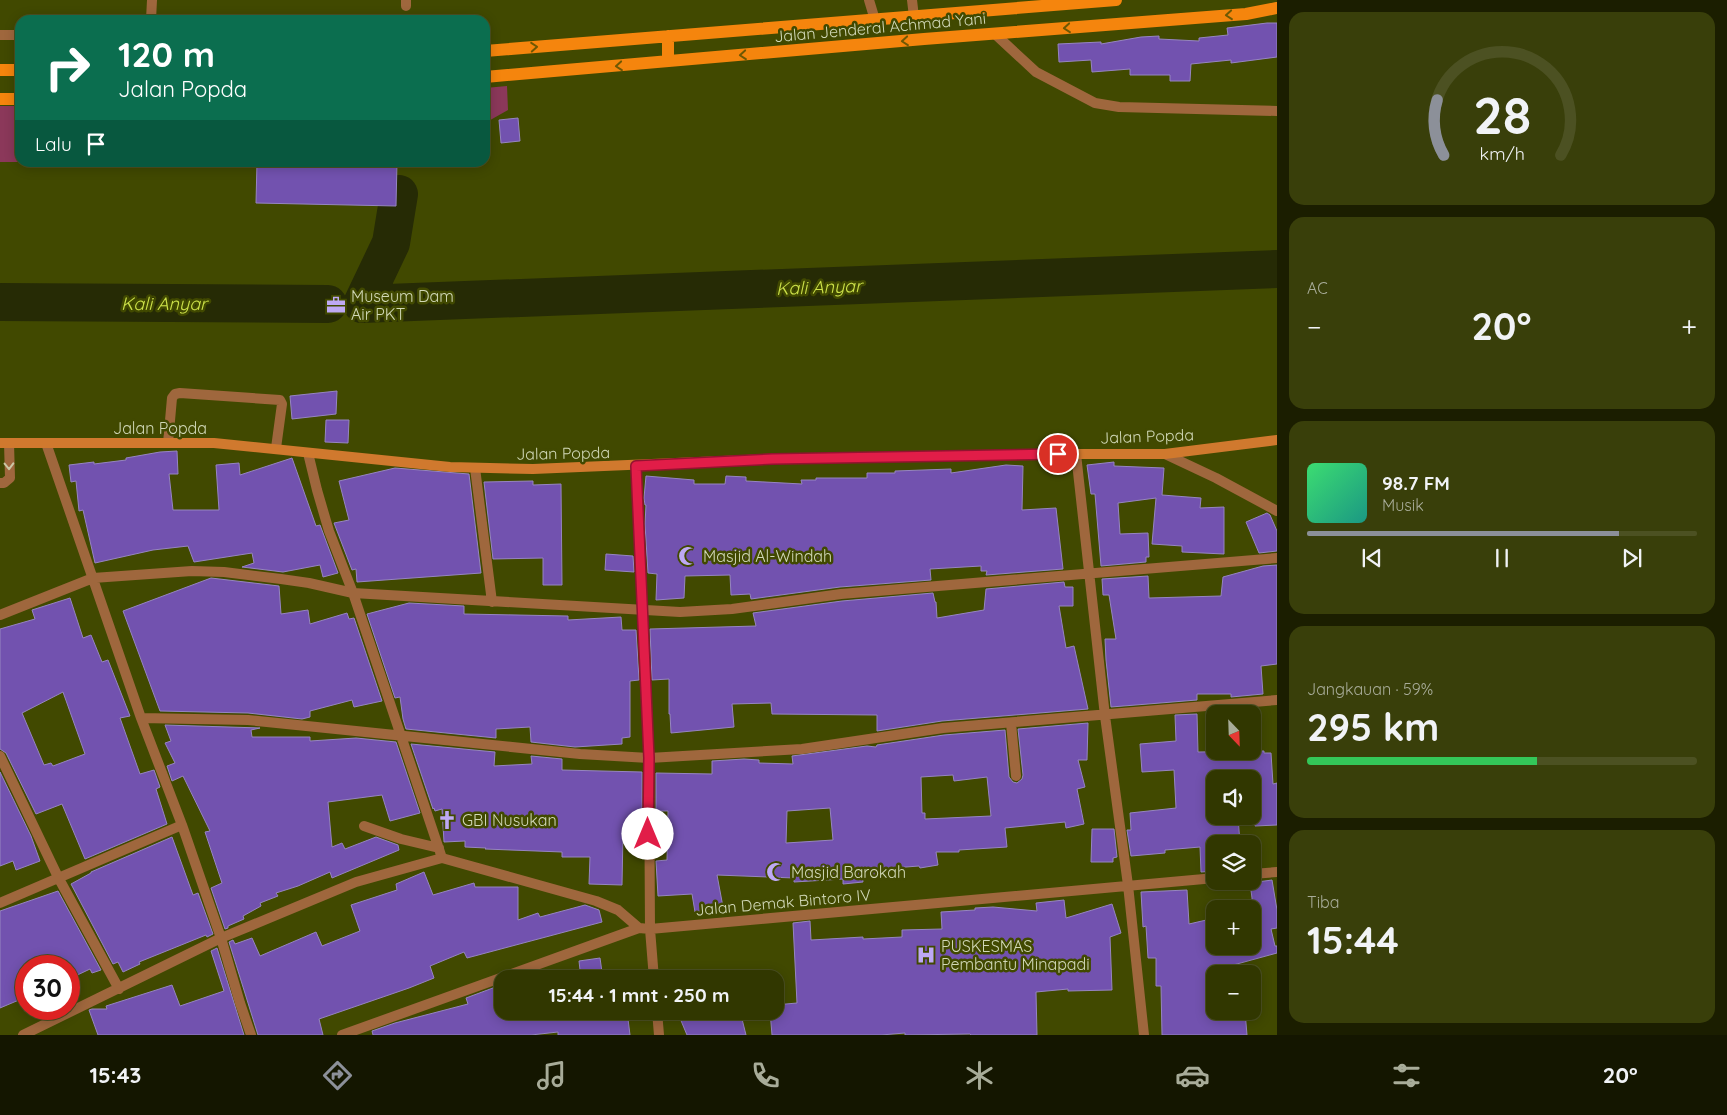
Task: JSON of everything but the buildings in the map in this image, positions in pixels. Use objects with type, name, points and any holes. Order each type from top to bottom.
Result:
[{"type":"main road","name":"Jalan Jenderal Achmad Yani","points":[[490,51],[1116,0]]},
{"type":"main road","name":"Jalan Jenderal Achmad Yani","points":[[490,77],[1246,14],[1277,8]]},
{"type":"main road","points":[[668,36],[668,61]]},
{"type":"main road","points":[[0,70],[15,70]]},
{"type":"main road","points":[[0,99],[15,99]]},
{"type":"main road","name":"Jalan Popda","points":[[5,443],[214,443],[450,467],[533,469],[772,459],[1165,454],[1277,440]]},
{"type":"street","points":[[152,0],[152,15]]},
{"type":"street","points":[[869,0],[875,20]]},
{"type":"street","points":[[912,0],[914,17]]},
{"type":"street","points":[[995,34],[1036,72],[1095,103],[1119,107],[1277,111]]},
{"type":"street","points":[[0,36],[15,35]]},
{"type":"street","points":[[168,443],[172,398],[175,394],[180,393],[280,400],[282,404],[276,448]]},
{"type":"street","points":[[0,483],[4,483],[10,478],[5,443]]},
{"type":"street","points":[[46,443],[141,718],[182,825],[222,938],[251,1035]]},
{"type":"street","points":[[308,453],[329,531],[353,593],[441,853]]},
{"type":"street","points":[[1076,454],[1105,716],[1128,885],[1144,1035]]},
{"type":"street","points":[[1165,454],[1216,478],[1277,511]]},
{"type":"street","points":[[636,466],[649,758],[645,929],[652,970]]},
{"type":"street","points":[[475,468],[492,602]]},
{"type":"street","points":[[0,615],[93,578],[192,571],[224,572],[309,584],[353,593],[680,612],[732,609],[841,594],[1277,558]]},
{"type":"street","points":[[141,718],[248,720],[580,754],[649,758],[802,749],[943,728],[1105,716],[1277,700]]},
{"type":"street","points":[[1011,723],[1016,776]]},
{"type":"street","points":[[0,756],[58,878],[119,989]]},
{"type":"street","points":[[0,903],[182,825]]},
{"type":"street","points":[[364,826],[441,853],[596,901],[618,910],[645,929]]},
{"type":"street","points":[[24,1035],[222,938],[356,882],[441,853]]},
{"type":"street","points":[[1261,873],[1277,872]]},
{"type":"street","name":"Jalan Demak Bintoro IV","points":[[342,1035],[645,929],[1206,879]]},
{"type":"street","points":[[658,1020],[659,1035]]},
{"type":"shaded area","points":[[507,86],[508,110],[490,120],[490,88]]},
{"type":"shaded area","points":[[0,106],[15,106],[15,162],[0,162]]},
{"type":"waterway","name":"Kali Anyar","points":[[399,194],[391,243],[362,304],[1277,269]]},
{"type":"waterway","name":"Kali Anyar","points":[[0,302],[328,304]]},
{"type":"place","name":"Museum Dam Air PKT","points":[[336,305]]},
{"type":"place","name":"Masjid Al-Windah","points":[[688,556]]},
{"type":"place","name":"GBI Nusukan","points":[[447,820]]},
{"type":"place","name":"Masjid Barokah","points":[[776,872]]},
{"type":"place","name":"PUSKESMAS Pembantu Minapadi","points":[[926,955]]},
{"type":"route","points":[[648,834],[649,758],[636,466],[772,459],[1058,454]]}]
